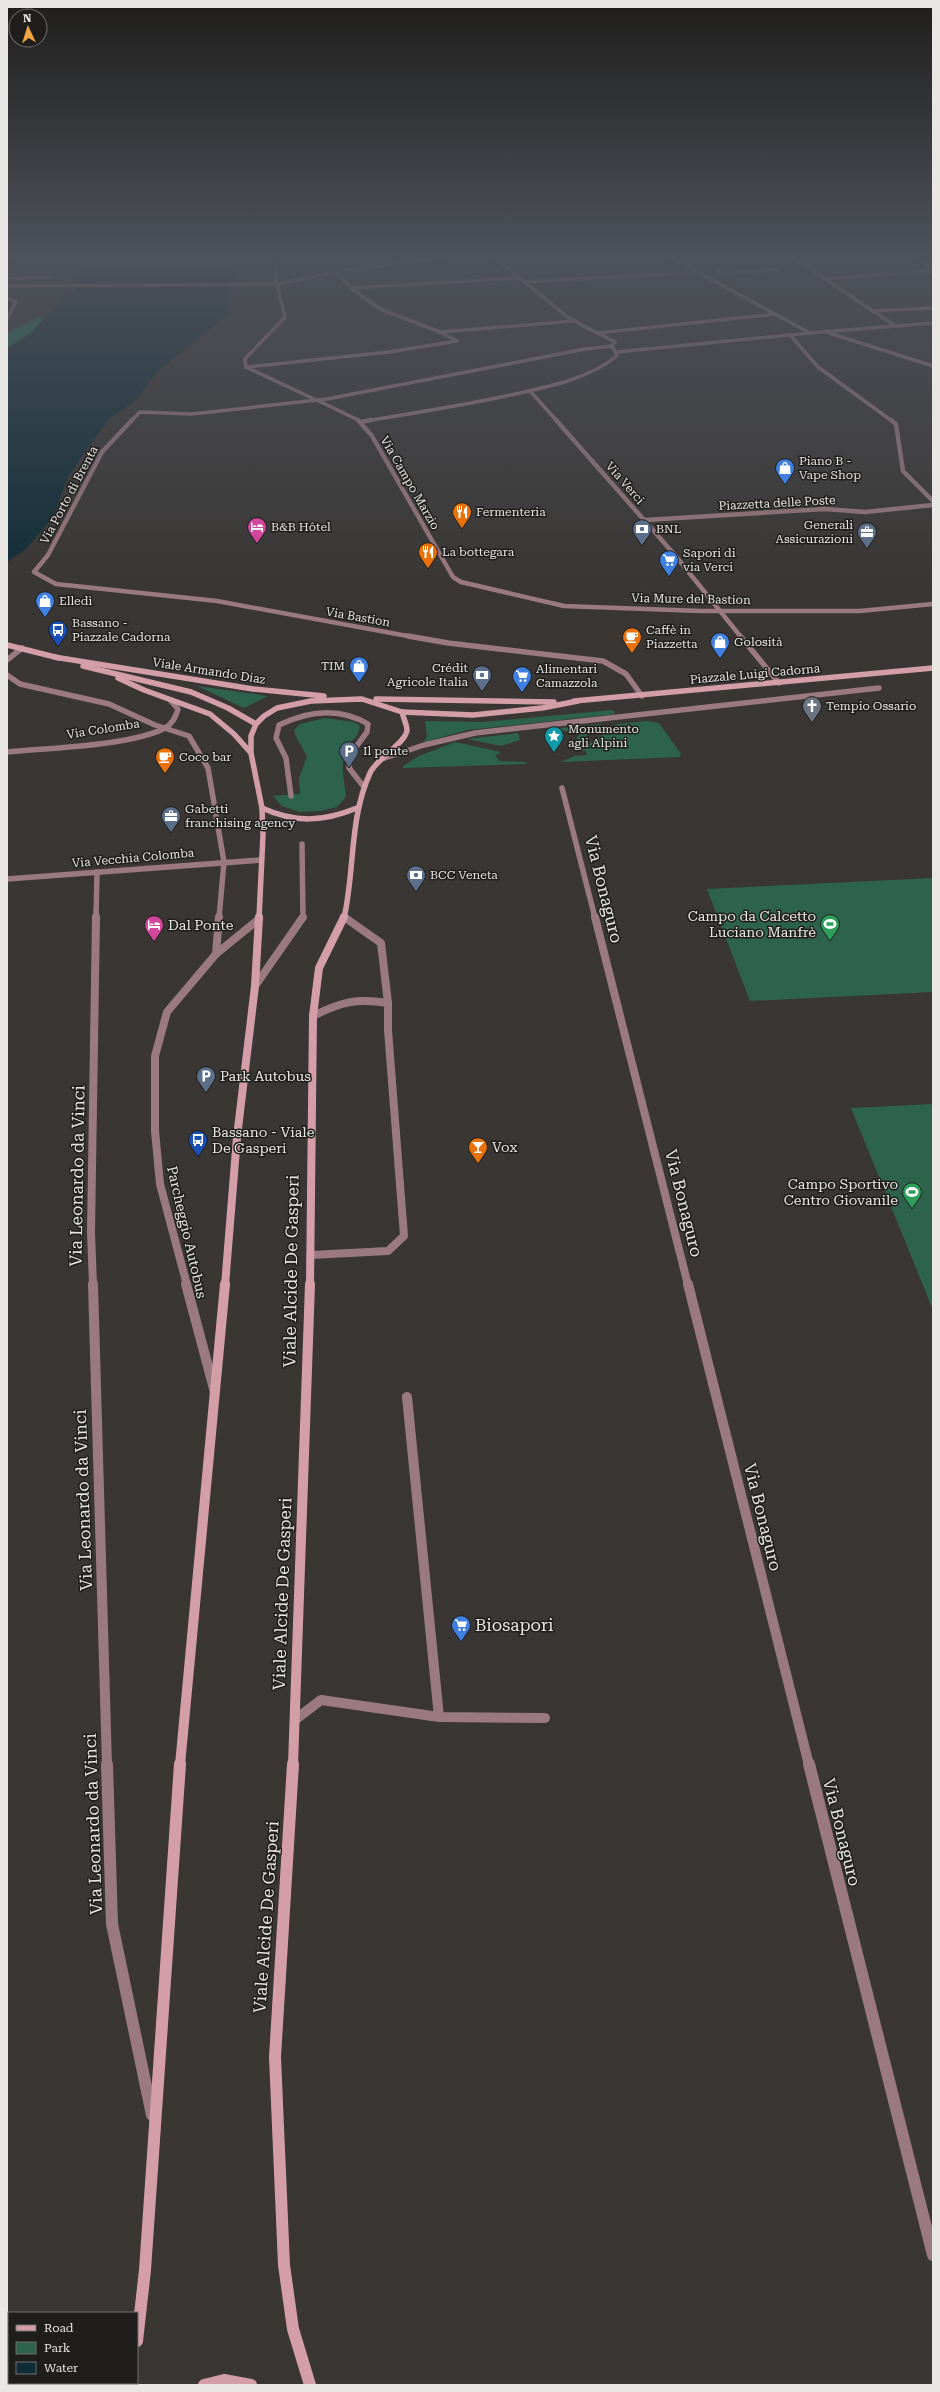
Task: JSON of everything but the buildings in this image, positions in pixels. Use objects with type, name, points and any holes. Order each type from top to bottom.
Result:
[{"type":"main road","name":"Viale Armando Diaz","points":[[7,645],[54,656],[107,673],[170,700],[210,714],[234,734],[251,752]]},
{"type":"main road","name":"Viale Armando Diaz","points":[[54,656],[253,689],[362,699]]},
{"type":"main road","name":"Piazzale Luigi Cadorna","points":[[256,724],[277,708],[311,701],[362,699],[490,702],[578,701],[933,668]]},
{"type":"main road","name":"Viale Armando Diaz","points":[[107,673],[152,681],[191,692],[228,708],[256,724]]},
{"type":"main road","name":"Piazzale Luigi Cadorna","points":[[362,699],[390,706],[402,712],[473,715],[542,708],[578,701]]},
{"type":"main road","points":[[262,808],[291,819],[313,821],[336,817],[357,808],[370,772],[379,760],[403,739],[407,730],[402,712]]},
{"type":"main road","points":[[138,2332],[145,2270],[154,2123],[182,1738],[216,1395],[237,1137],[254,986],[259,919],[262,808],[251,752],[251,736],[256,724]]},
{"type":"main road","name":"Viale Alcide De Gasperi","points":[[310,2385],[293,2329],[284,2265],[275,2057],[296,1719],[311,1255],[313,1016],[318,968],[344,917],[357,808]]},
{"type":"main road","points":[[204,2385],[224,2380],[251,2385]]},
{"type":"street","points":[[248,368],[255,373],[319,401],[360,422],[530,391],[603,368]]},
{"type":"street","name":"Via Porto di Brenta","points":[[56,584],[34,572],[48,555],[102,452],[140,412],[192,414],[327,399],[489,368]]},
{"type":"street","points":[[819,368],[896,424],[903,471],[933,501]]},
{"type":"street","name":"Via Verci","points":[[530,391],[645,520],[779,683]]},
{"type":"street","name":"Via Campo Marzio","points":[[360,422],[372,436],[452,577]]},
{"type":"street","name":"Piazzetta delle Poste","points":[[645,520],[825,509],[865,512],[933,505]]},
{"type":"street","name":"Via Mure del Bastion","points":[[452,577],[461,582],[564,606],[721,611],[860,611],[933,604]]},
{"type":"street","name":"Via Bastion","points":[[56,584],[217,601],[448,643],[603,661],[625,672],[634,680],[642,696]]},
{"type":"street","points":[[7,660],[22,648]]},
{"type":"street","points":[[7,675],[20,684],[109,704],[165,728],[189,736],[208,768],[224,862],[216,954]]},
{"type":"street","points":[[379,760],[424,745],[475,733],[879,688]]},
{"type":"street","points":[[165,728],[176,718],[178,709],[170,700]]},
{"type":"street","points":[[291,796],[286,754],[277,744],[275,734],[279,725],[294,717],[318,713],[344,714],[361,718],[368,724],[368,732],[350,754],[349,768],[364,787]]},
{"type":"street","name":"Via Colomba","points":[[7,752],[106,742],[137,737],[165,728]]},
{"type":"street","name":"Via Bonaguro","points":[[562,788],[933,2255]]},
{"type":"street","points":[[254,986],[303,918],[302,844]]},
{"type":"street","name":"Via Vecchia Colomba","points":[[7,879],[261,860]]},
{"type":"street","name":"Via Leonardo da Vinci","points":[[97,872],[96,1035],[91,1232],[112,1924],[154,2123]]},
{"type":"street","points":[[311,1255],[388,1251],[404,1236],[388,1030],[388,1003],[381,943],[344,917]]},
{"type":"street","name":"Parcheggio Autobus","points":[[216,1395],[160,1184],[155,1131],[154,1056],[167,1012],[216,954],[259,919]]},
{"type":"street","points":[[313,1016],[342,1001],[366,999],[388,1003]]},
{"type":"street","points":[[407,1397],[439,1717]]},
{"type":"street","points":[[296,1719],[321,1700],[439,1717],[545,1718]]},
{"type":"green space","points":[[197,686],[268,696],[244,708]]},
{"type":"green space","points":[[613,710],[615,714],[468,730],[424,742],[427,736],[425,721],[483,722]]},
{"type":"green space","points":[[325,718],[354,722],[360,726],[357,735],[348,746],[344,755],[343,773],[346,797],[337,807],[321,811],[299,812],[282,806],[273,796],[300,794],[299,778],[307,756],[296,737],[294,730],[300,724]]},
{"type":"green space","points":[[647,721],[659,723],[681,754],[679,757],[561,762],[574,756],[587,755],[586,751],[581,750],[617,724]]},
{"type":"green space","points":[[602,724],[580,741],[576,738],[579,736],[579,733],[553,729]]},
{"type":"green space","points":[[518,733],[520,740],[501,746],[467,739]]},
{"type":"green space","points":[[455,742],[501,752],[495,756],[500,761],[526,762],[526,764],[403,768],[403,766],[419,756]]},
{"type":"green space","name":"Campo da Calcetto Luciano Manfrè","points":[[933,878],[933,992],[750,1001],[707,889]]},
{"type":"green space","name":"Campo Sportivo Centro Giovanile","points":[[933,1104],[933,1310],[851,1108]]},
{"type":"water","points":[[7,368],[162,368],[134,402],[109,419],[67,479],[54,516],[26,549],[7,562]]},
{"type":"place","name":"Piano B - Vape Shop","points":[[785,485]]},
{"type":"place","name":"Fermenteria","points":[[462,529]]},
{"type":"place","name":"B&B Hôtel","points":[[257,544]]},
{"type":"place","name":"BNL","points":[[642,546]]},
{"type":"place","name":"Generali Assicurazioni","points":[[867,549]]},
{"type":"place","name":"La bottegara","points":[[428,569]]},
{"type":"place","name":"Sapori di via Verci","points":[[669,577]]},
{"type":"place","name":"Elledì","points":[[45,618]]},
{"type":"place","name":"Bassano - Piazzale Cadorna","points":[[58,647]]},
{"type":"place","name":"Caffè in Piazzetta","points":[[632,654]]},
{"type":"place","name":"Golosità","points":[[720,659]]},
{"type":"place","name":"TIM","points":[[359,683]]},
{"type":"place","name":"Crédit Agricole Italia","points":[[482,692]]},
{"type":"place","name":"Alimentari Camazzola","points":[[522,693]]},
{"type":"place","name":"Tempio Ossario","points":[[812,723]]},
{"type":"place","name":"Monumento agli Alpini","points":[[554,753]]},
{"type":"place","name":"Il ponte","points":[[349,768]]},
{"type":"place","name":"Coco bar","points":[[165,774]]},
{"type":"place","name":"Gabetti franchising agency","points":[[171,833]]},
{"type":"place","name":"BCC Veneta","points":[[416,892]]},
{"type":"place","name":"Campo da Calcetto Luciano Manfrè","points":[[830,941]]},
{"type":"place","name":"Dal Ponte","points":[[154,942]]},
{"type":"place","name":"Park Autobus","points":[[206,1093]]},
{"type":"place","name":"Bassano - Viale De Gasperi","points":[[198,1157]]},
{"type":"place","name":"Vox","points":[[478,1164]]},
{"type":"place","name":"Campo Sportivo Centro Giovanile","points":[[912,1209]]},
{"type":"place","name":"Biosapori","points":[[461,1642]]}]
